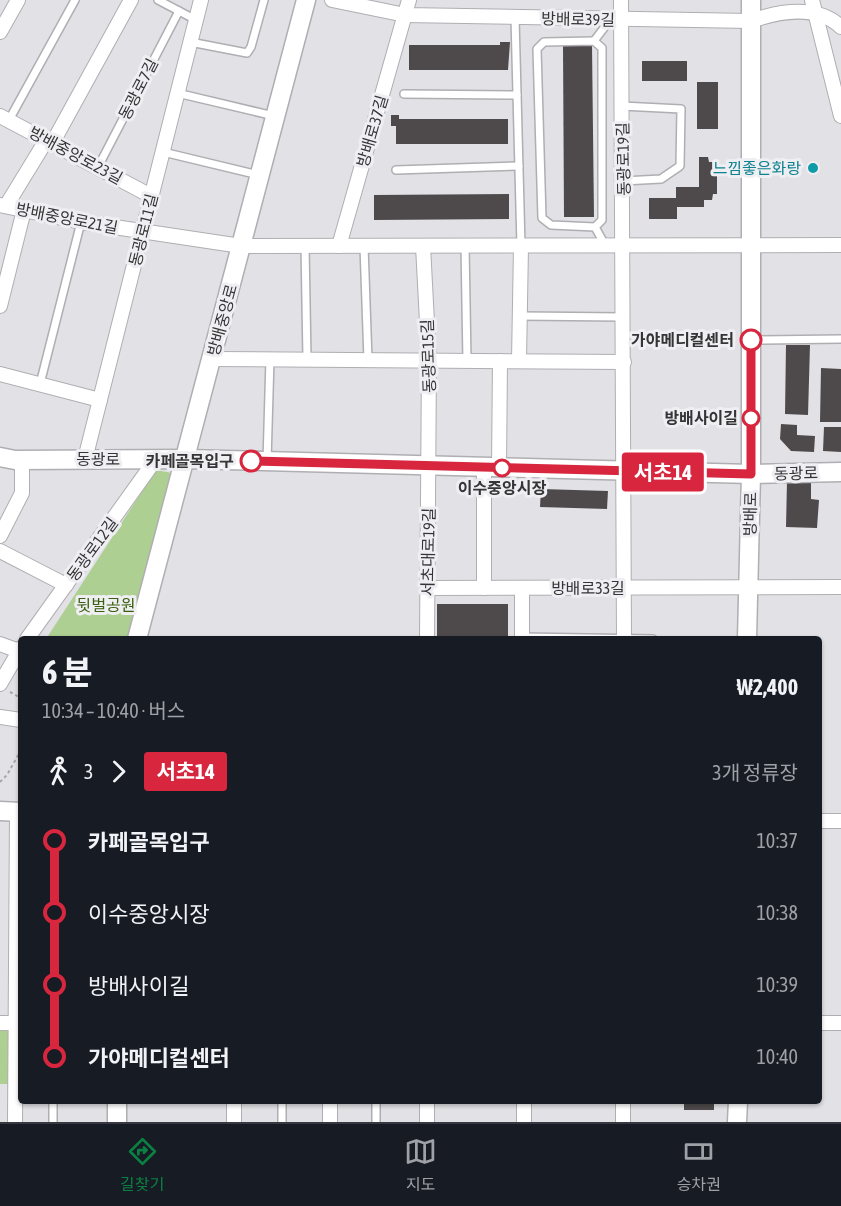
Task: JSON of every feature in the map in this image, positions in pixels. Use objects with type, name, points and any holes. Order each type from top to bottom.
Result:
[{"type":"street","points":[[0,32],[18,0]]},
{"type":"street","points":[[3,206],[50,141],[131,0]]},
{"type":"street","name":"동광로11길","points":[[85,459],[201,0]]},
{"type":"street","name":"방배중앙로","points":[[138,636],[306,0]]},
{"type":"street","name":"방배로39길","points":[[332,0],[405,15],[616,20],[750,21],[777,12],[813,6]]},
{"type":"street","points":[[405,15],[409,0]]},
{"type":"street","name":"동광로19길","points":[[621,0],[616,20],[622,106],[624,245],[624,636]]},
{"type":"street","name":"방배로","points":[[747,636],[751,474],[750,0]]},
{"type":"street","points":[[813,6],[832,18],[841,27]]},
{"type":"street","points":[[813,6],[837,88],[841,116]]},
{"type":"street","name":"방배로37길","points":[[339,246],[405,15]]},
{"type":"street","name":"방배중앙로23길","points":[[4,118],[152,196]]},
{"type":"street","name":"방배중앙로21길","points":[[3,206],[81,222],[241,246]]},
{"type":"street","points":[[0,306],[24,210]]},
{"type":"street","points":[[241,246],[841,245]]},
{"type":"street","name":"동광로15길","points":[[423,246],[429,360],[429,466]]},
{"type":"street","points":[[519,361],[521,246]]},
{"type":"street","points":[[212,358],[624,362]]},
{"type":"street","points":[[484,588],[500,361]]},
{"type":"street","points":[[0,374],[100,399]]},
{"type":"street","name":"동광로","points":[[0,457],[22,460],[186,459],[751,474],[841,472]]},
{"type":"street","name":"동광로12길","points":[[29,636],[156,459]]},
{"type":"street","points":[[0,536],[22,493],[22,460]]},
{"type":"street","name":"서초대로19길","points":[[427,636],[429,466]]},
{"type":"street","points":[[0,550],[66,585]]},
{"type":"street","name":"방배로33길","points":[[427,588],[841,586]]},
{"type":"street","points":[[522,588],[522,636]]},
{"type":"street","points":[[0,644],[18,648]]},
{"type":"street","points":[[0,684],[18,652]]},
{"type":"street","points":[[0,717],[18,720]]},
{"type":"street","points":[[13,811],[18,874]]},
{"type":"street","points":[[822,821],[841,821]]},
{"type":"street","points":[[0,1023],[18,1023]]},
{"type":"street","points":[[822,1023],[841,1023]]},
{"type":"street","points":[[15,1122],[18,1048]]},
{"type":"street","points":[[117,1104],[117,1122]]},
{"type":"street","points":[[234,1104],[234,1122]]},
{"type":"street","points":[[330,1104],[330,1122]]},
{"type":"street","points":[[427,1104],[427,1122]]},
{"type":"street","points":[[524,1104],[524,1122]]},
{"type":"street","points":[[623,1104],[623,1122]]},
{"type":"street","points":[[737,1122],[738,1104]]},
{"type":"lane","points":[[4,118],[75,0]]},
{"type":"lane","points":[[158,0],[196,20]]},
{"type":"lane","points":[[190,42],[247,53],[251,47],[264,0]]},
{"type":"lane","name":"동광로7길","points":[[98,167],[179,11]]},
{"type":"lane","points":[[515,18],[521,246]]},
{"type":"lane","points":[[594,41],[616,20]]},
{"type":"lane","points":[[594,41],[603,48],[602,220],[595,227],[551,225],[542,218],[537,49],[544,42],[594,41]]},
{"type":"lane","points":[[177,93],[275,116]]},
{"type":"lane","points":[[404,94],[517,95]]},
{"type":"lane","points":[[622,106],[681,109],[680,166],[661,179],[623,180]]},
{"type":"lane","points":[[163,152],[260,175]]},
{"type":"lane","points":[[396,170],[519,166]]},
{"type":"lane","points":[[40,384],[81,222]]},
{"type":"lane","points":[[595,227],[605,245]]},
{"type":"lane","points":[[305,246],[307,359]]},
{"type":"lane","points":[[364,246],[368,360]]},
{"type":"lane","points":[[465,246],[467,361]]},
{"type":"lane","points":[[520,316],[624,317]]},
{"type":"lane","points":[[751,340],[841,339]]},
{"type":"lane","points":[[267,461],[270,359]]},
{"type":"lane","points":[[53,1104],[53,1122]]},
{"type":"lane","points":[[282,1104],[282,1122]]},
{"type":"lane","points":[[376,1104],[376,1122]]},
{"type":"path","points":[[0,782],[8,775],[18,756]]},
{"type":"green space","name":"뒷벌공원","points":[[156,470],[182,475],[159,555],[128,636],[48,636]]},
{"type":"green space","points":[[0,1027],[14,1027],[13,1084],[0,1084]]},
{"type":"building","points":[[500,42],[510,42],[508,70],[409,70],[409,45],[500,45]]},
{"type":"building","points":[[563,46],[592,46],[594,217],[564,217]]},
{"type":"building","points":[[642,61],[687,61],[687,81],[642,81]]},
{"type":"building","points":[[697,82],[718,82],[718,129],[697,129]]},
{"type":"building","points":[[391,115],[399,115],[399,119],[508,119],[508,144],[396,144],[396,126],[391,126]]},
{"type":"building","points":[[699,157],[708,157],[709,162],[717,162],[717,194],[713,194],[712,200],[704,200],[704,207],[677,207],[677,219],[649,219],[649,198],[676,198],[676,187],[699,187]]},
{"type":"building","points":[[509,194],[509,219],[374,220],[374,195]]},
{"type":"building","points":[[786,345],[810,345],[808,415],[785,414]]},
{"type":"building","points":[[821,368],[841,369],[841,422],[820,422]]},
{"type":"building","points":[[781,424],[797,425],[797,435],[815,436],[814,452],[791,451],[780,439]]},
{"type":"building","points":[[824,427],[841,427],[841,452],[823,451]]},
{"type":"building","points":[[787,481],[811,482],[811,499],[819,500],[817,528],[786,527]]},
{"type":"building","points":[[541,489],[608,491],[607,509],[540,507]]},
{"type":"building","points":[[437,604],[508,604],[508,636],[437,636]]},
{"type":"building","points":[[684,1104],[714,1104],[714,1110],[684,1110]]},
{"type":"bus line","name":"서초14","points":[[251,461],[751,474],[751,340]]},
{"type":"place","name":"느낌좋은화랑","points":[[813,168]]},
{"type":"place","name":"가야메디컬센터","points":[[751,340]]},
{"type":"place","name":"방배사이길","points":[[751,418]]},
{"type":"place","name":"카페골목입구","points":[[251,461]]},
{"type":"place","name":"이수중앙시장","points":[[502,468]]}]
